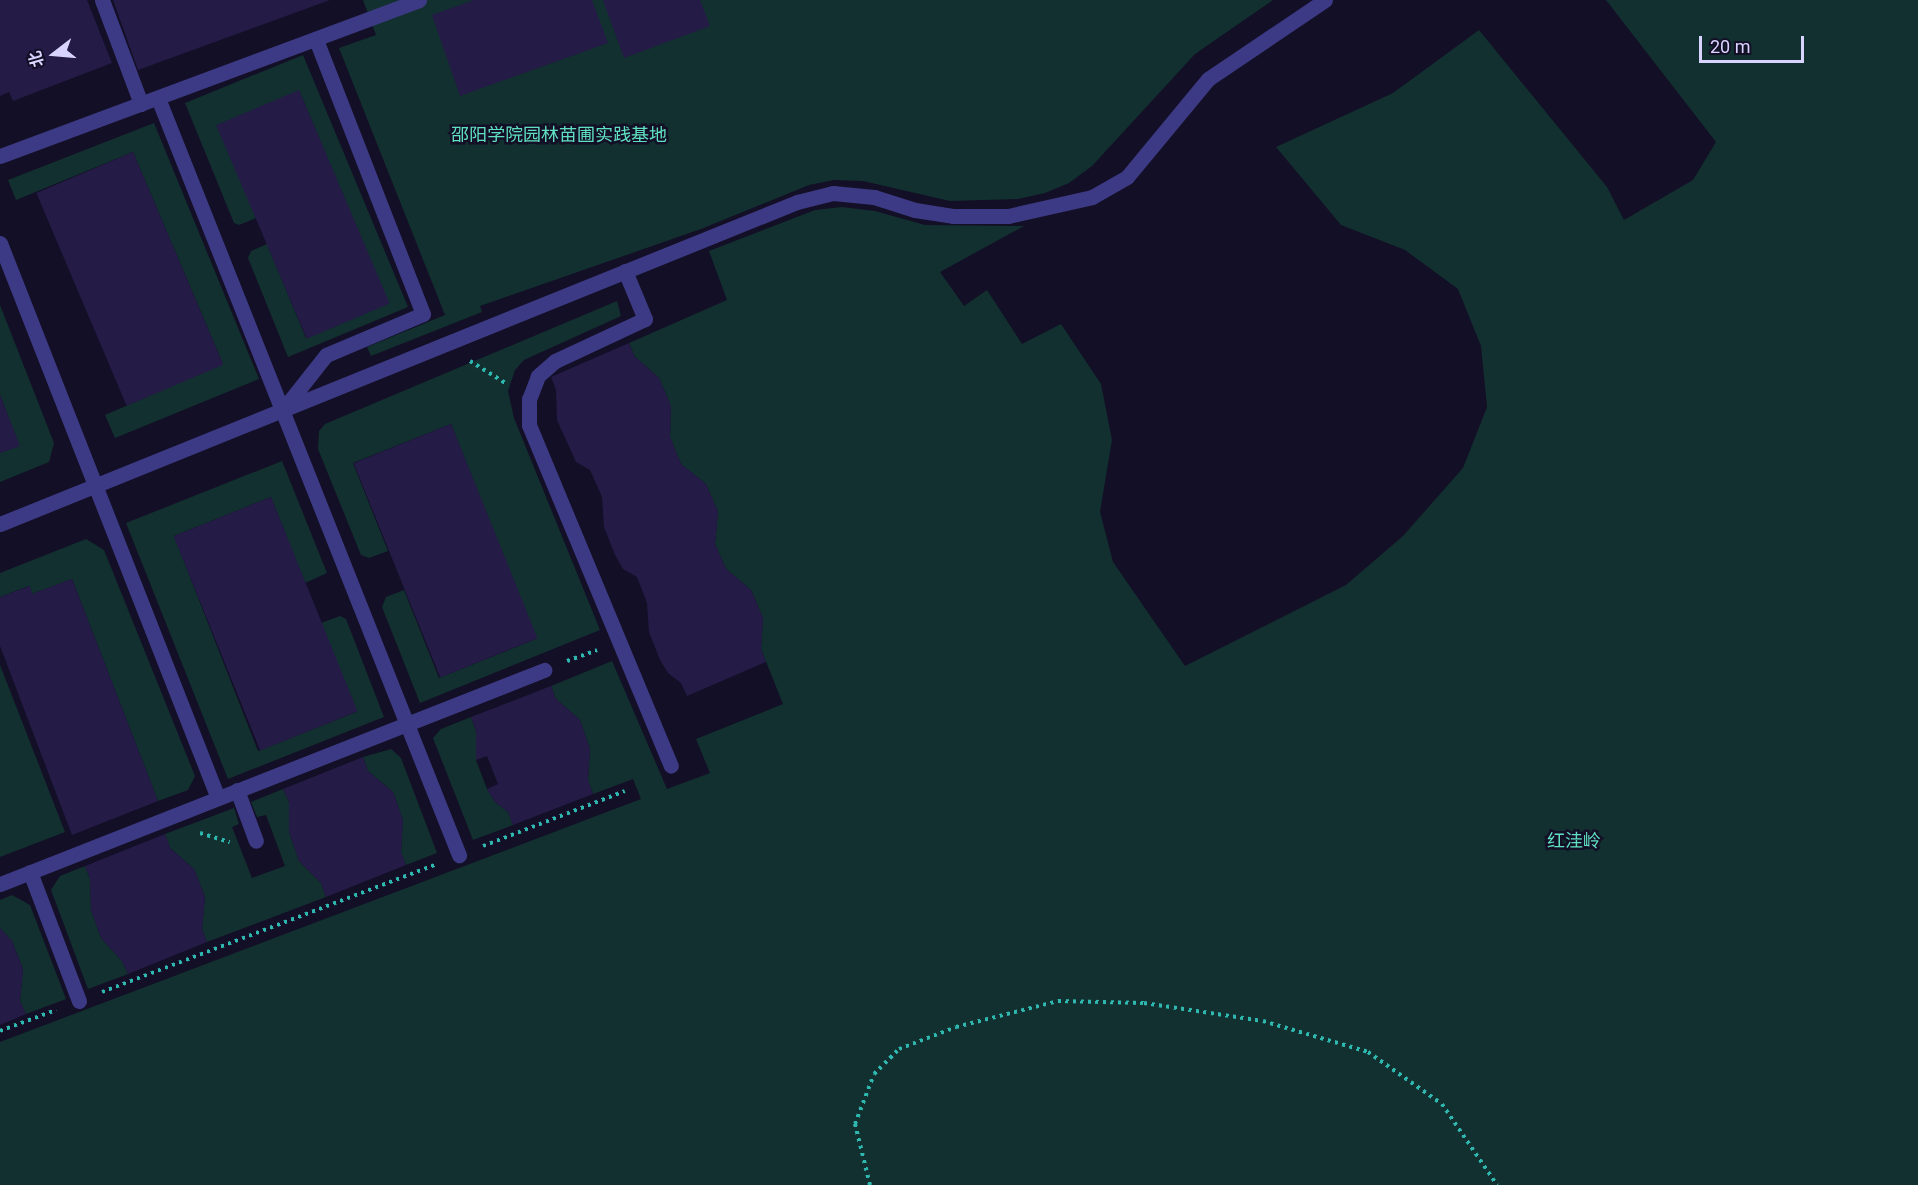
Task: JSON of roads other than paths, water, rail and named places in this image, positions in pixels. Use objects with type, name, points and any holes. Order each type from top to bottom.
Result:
[{"type":"street","points":[[102,0],[141,104]]},
{"type":"street","points":[[0,156],[419,0]]},
{"type":"street","points":[[0,524],[797,202],[833,194],[874,197],[915,210],[953,216],[1008,216],[1092,197],[1126,177],[1208,79],[1325,0]]},
{"type":"street","points":[[283,410],[326,355],[423,314],[315,39]]},
{"type":"street","points":[[158,98],[459,855]]},
{"type":"street","points":[[0,243],[218,798]]},
{"type":"street","points":[[625,272],[645,319],[555,361],[538,376],[529,399],[529,425],[671,766]]},
{"type":"street","points":[[0,884],[544,670]]},
{"type":"street","points":[[237,790],[256,841]]},
{"type":"street","points":[[30,872],[79,1001]]},
{"type":"park label","name":"邵阳学院园林苗圃实践基地","points":[[559,135]]},
{"type":"park label","name":"红洼岭","points":[[1574,841]]}]
